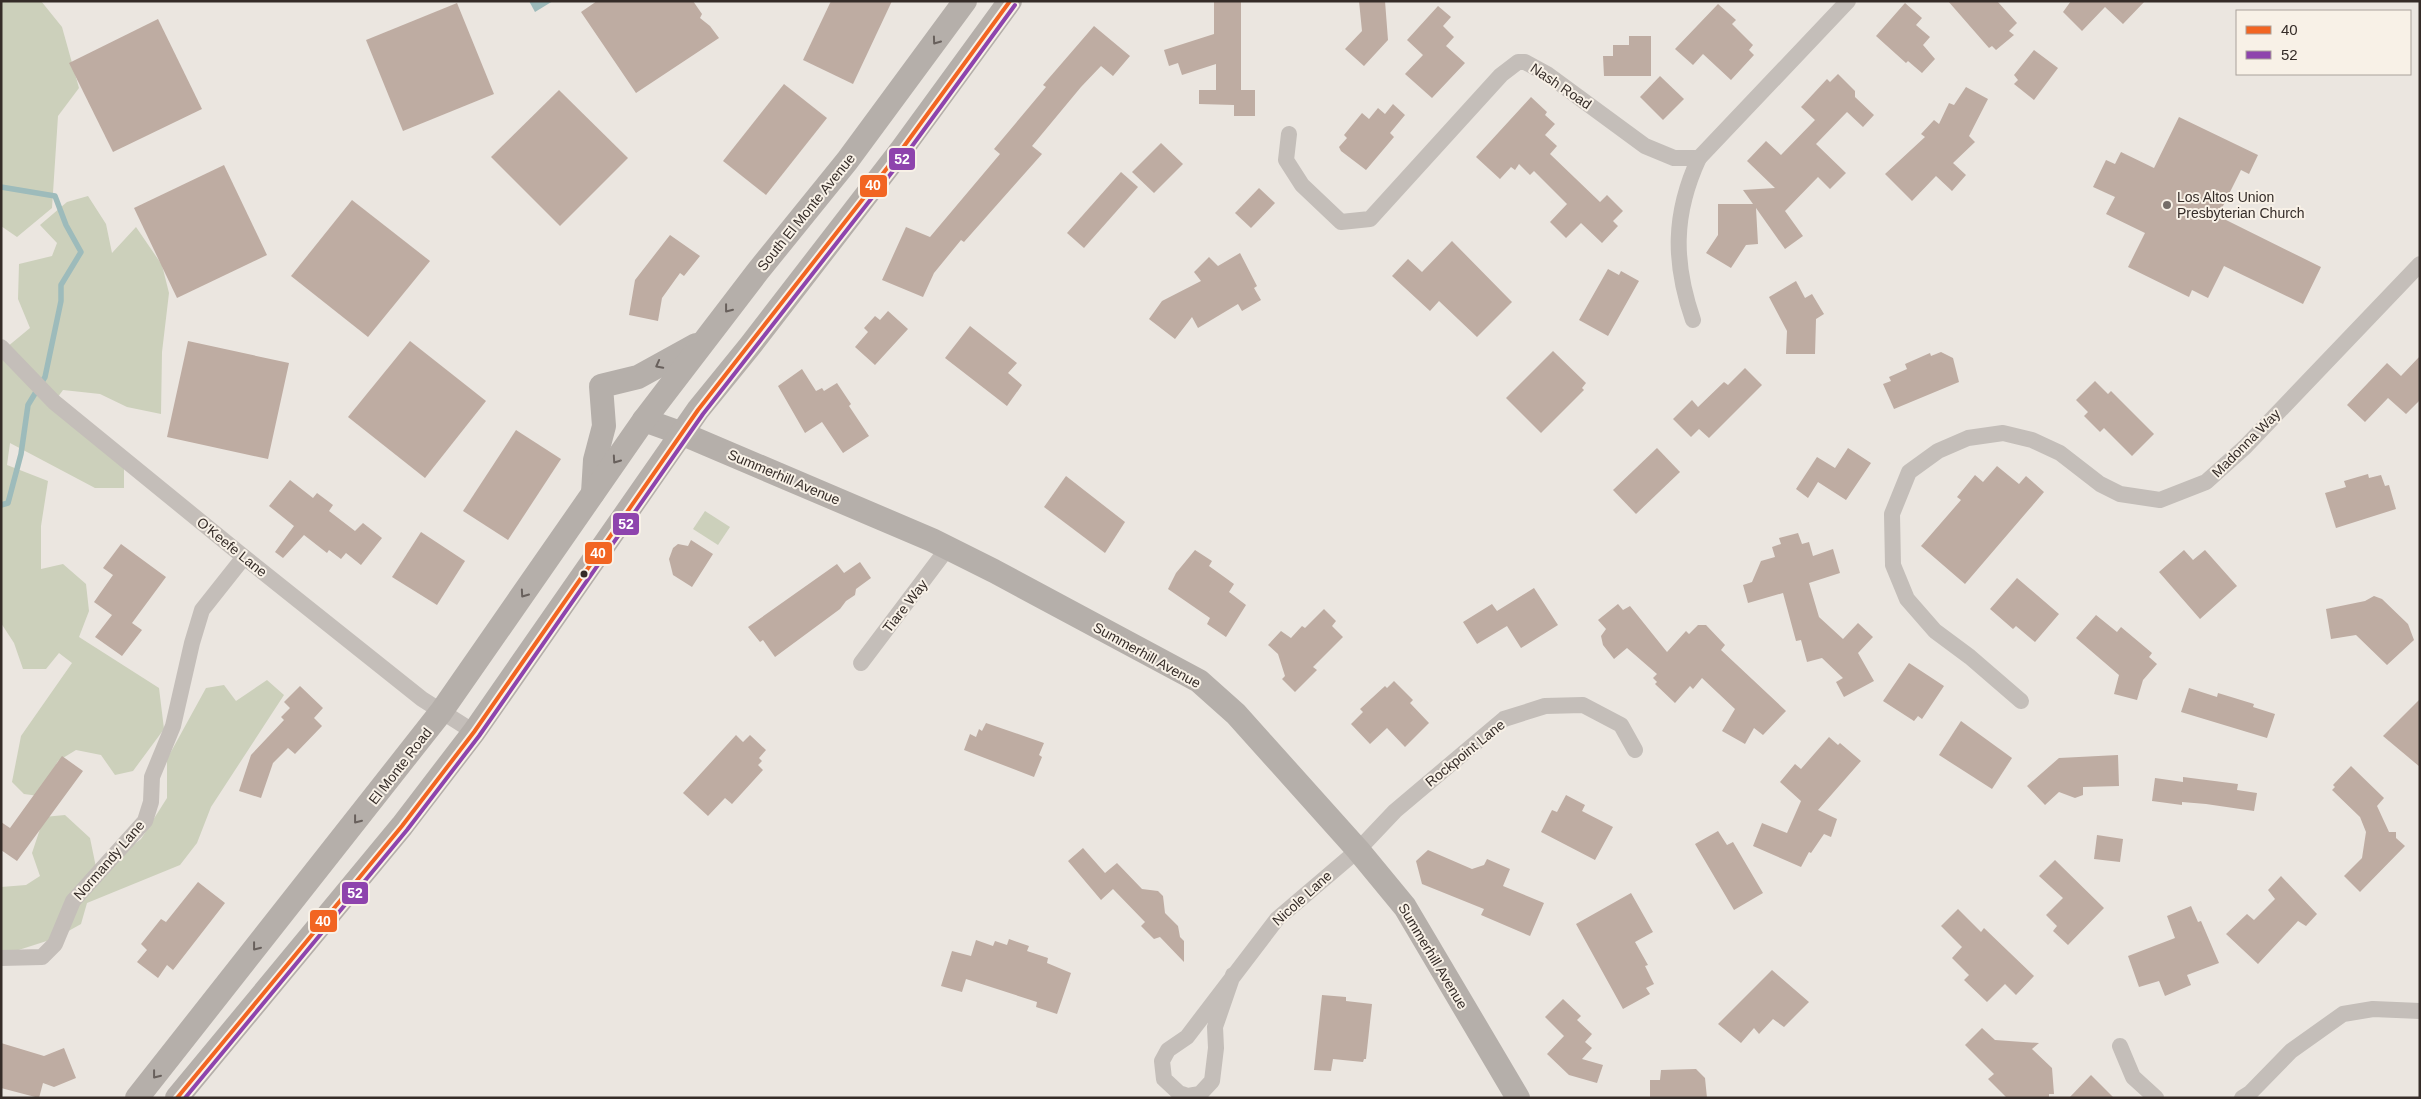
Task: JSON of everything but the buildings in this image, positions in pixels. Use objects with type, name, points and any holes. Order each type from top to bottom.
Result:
[{"type":"main road","name":"South El Monte Avenue","points":[[644,420],[702,342],[847,161],[964,1]]},
{"type":"main road","points":[[178,1098],[402,826],[474,732],[698,410],[750,346],[902,149],[1010,1]]},
{"type":"main road","points":[[593,494],[595,460],[604,426],[600,386],[638,377],[702,342]]},
{"type":"main road","name":"Summerhill Avenue","points":[[644,420],[683,434],[924,537],[994,571],[1199,681],[1236,714],[1358,850],[1405,907],[1518,1098]]},
{"type":"main road","name":"El Monte Road","points":[[137,1098],[441,712],[644,420]]},
{"type":"street","points":[[1693,320],[1683,285],[1679,230],[1684,194],[1699,158],[1848,1]]},
{"type":"street","name":"Nash Road","points":[[1289,134],[1286,160],[1302,185],[1341,222],[1370,219],[1501,75],[1518,62],[1525,62],[1547,74],[1645,146],[1674,158],[1699,158]]},
{"type":"street","name":"Madonna Way","points":[[2021,701],[1970,657],[1935,631],[1908,599],[1893,565],[1892,514],[1909,472],[1938,451],[1968,438],[2003,434],[2032,440],[2060,454],[2100,484],[2120,494],[2160,500],[2206,482],[2245,447],[2420,264]]},
{"type":"street","name":"O'Keefe Lane","points":[[1,347],[54,402],[244,557],[441,712],[474,732]]},
{"type":"street","name":"Tiare Way","points":[[861,663],[947,549]]},
{"type":"street","name":"Normandy Lane","points":[[1,958],[42,956],[55,944],[73,901],[145,821],[151,802],[152,777],[173,726],[192,643],[202,610],[244,557]]},
{"type":"street","name":"Rockpoint Lane","points":[[1358,850],[1395,811],[1504,719],[1545,706],[1584,705],[1621,725],[1635,750]]},
{"type":"street","name":"Nicole Lane","points":[[1233,975],[1215,1027],[1216,1048],[1212,1081],[1200,1094],[1188,1096],[1179,1093],[1164,1080],[1162,1062],[1168,1050],[1187,1037],[1233,975],[1277,918],[1358,850]]},
{"type":"street","points":[[2242,1098],[2250,1093],[2291,1051],[2343,1014],[2373,1009],[2420,1011]]},
{"type":"street","points":[[2120,1046],[2133,1076],[2156,1098]]},
{"type":"green space","points":[[1,1],[41,1],[62,27],[79,88],[58,116],[52,208],[17,237],[1,226]]},
{"type":"green space","points":[[88,196],[106,224],[112,253],[136,227],[162,265],[169,293],[162,352],[161,414],[127,407],[100,394],[63,390],[52,405],[124,465],[124,488],[95,488],[10,443],[7,465],[48,481],[41,526],[41,569],[63,564],[86,584],[89,611],[79,637],[159,688],[164,729],[133,771],[115,775],[101,755],[76,750],[58,761],[39,796],[24,794],[12,782],[21,736],[72,663],[59,653],[46,669],[23,669],[14,643],[1,623],[1,352],[30,328],[18,299],[19,264],[52,256],[57,243],[40,225],[67,202]]},
{"type":"green space","points":[[705,511],[730,527],[718,545],[693,529]]},
{"type":"green space","points":[[267,680],[284,695],[211,807],[197,843],[180,865],[87,903],[81,924],[56,938],[3,955],[1,954],[1,887],[26,885],[40,876],[32,853],[44,817],[65,815],[90,838],[97,872],[141,839],[167,798],[167,759],[206,688],[224,685],[236,701]]},
{"type":"water","points":[[529,1],[553,1],[535,12]]},
{"type":"waterway","points":[[1,187],[55,196],[66,225],[81,252],[61,285],[61,301],[45,377],[28,405],[21,454],[8,503],[1,505]]},
{"type":"transit line","name":"40","points":[[177,1098],[402,826],[474,732],[698,410],[902,149],[1010,1]]},
{"type":"transit line","name":"52","points":[[185,1098],[407,830],[479,736],[703,414],[907,153],[1015,5]]},
{"type":"place","name":"Los Altos Union Presbyterian Church","points":[[2167,205]]}]
